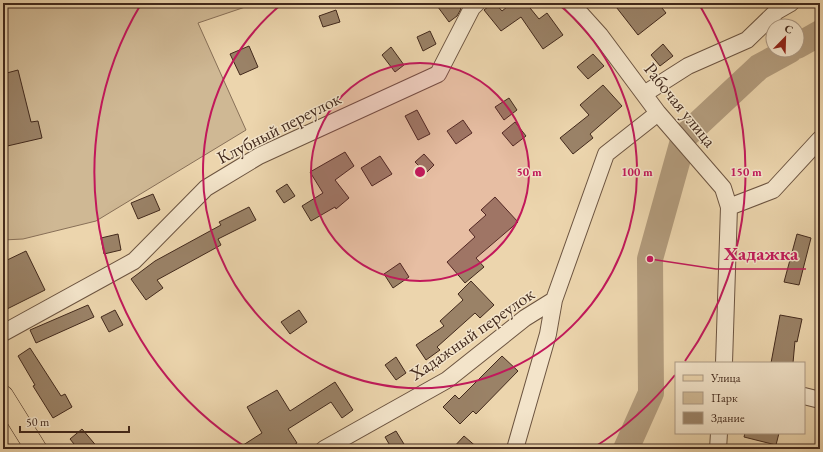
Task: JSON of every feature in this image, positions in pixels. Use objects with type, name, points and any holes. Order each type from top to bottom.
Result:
[{"type":"main road","points":[[3,396],[36,449]]},
{"type":"street","name":"Клубный переулок","points":[[3,332],[134,261],[206,188],[259,156],[438,74],[472,8],[477,3]]},
{"type":"street","name":"Рабочая улица","points":[[571,3],[600,36],[658,113],[723,188],[729,207],[724,362]]},
{"type":"street","points":[[644,94],[688,66],[747,40],[777,11],[791,3]]},
{"type":"street","name":"Хадажный переулок","points":[[324,449],[447,380],[525,318],[554,300],[606,154],[658,113]]},
{"type":"street","points":[[729,207],[773,190],[820,139]]},
{"type":"street","points":[[516,449],[548,334],[554,300]]},
{"type":"street","points":[[805,396],[820,400]]},
{"type":"green space","points":[[3,3],[257,3],[198,23],[246,130],[96,221],[23,239],[3,240]]},
{"type":"building","points":[[435,3],[456,3],[461,9],[457,16],[449,22]]},
{"type":"building","points":[[495,3],[502,11],[512,3],[526,3],[539,19],[547,13],[563,35],[543,49],[521,17],[501,31],[484,10]]},
{"type":"building","points":[[613,3],[658,3],[666,13],[638,35]]},
{"type":"building","points":[[336,10],[340,22],[323,27],[319,16]]},
{"type":"building","points":[[430,31],[436,44],[423,51],[417,37]]},
{"type":"building","points":[[663,44],[673,56],[660,66],[651,55]]},
{"type":"building","points":[[249,46],[258,67],[240,75],[230,54]]},
{"type":"building","points":[[391,47],[404,65],[395,72],[382,55]]},
{"type":"building","points":[[593,54],[604,66],[588,79],[577,67]]},
{"type":"building","points":[[18,70],[31,122],[38,121],[42,138],[3,147],[3,74]]},
{"type":"building","points":[[603,85],[622,106],[590,134],[593,138],[573,154],[560,138],[589,115],[580,105]]},
{"type":"building","points":[[509,98],[517,110],[504,120],[495,107]]},
{"type":"building","points":[[417,110],[430,134],[418,140],[405,116]]},
{"type":"building","points":[[463,120],[472,133],[456,144],[447,131]]},
{"type":"building","points":[[515,122],[526,136],[513,146],[502,133]]},
{"type":"building","points":[[345,152],[354,166],[335,180],[349,198],[336,209],[335,207],[311,221],[302,206],[323,193],[310,172]]},
{"type":"building","points":[[424,154],[434,165],[426,173],[415,162]]},
{"type":"building","points":[[380,156],[392,174],[372,186],[361,168]]},
{"type":"building","points":[[287,184],[295,196],[284,203],[276,191]]},
{"type":"building","points":[[153,194],[160,210],[138,219],[131,203]]},
{"type":"building","points":[[495,197],[518,222],[476,258],[484,267],[465,283],[447,262],[475,237],[469,230],[486,215],[481,210]]},
{"type":"building","points":[[249,207],[256,220],[218,239],[221,245],[157,280],[163,288],[146,300],[131,279],[155,261],[221,225],[219,222]]},
{"type":"building","points":[[118,234],[121,250],[104,254],[101,238]]},
{"type":"building","points":[[797,234],[811,238],[799,285],[784,282]]},
{"type":"building","points":[[26,251],[45,290],[3,311],[3,262]]},
{"type":"building","points":[[400,263],[409,277],[393,288],[384,274]]},
{"type":"building","points":[[471,281],[494,305],[480,318],[475,313],[437,347],[440,350],[426,360],[416,345],[444,326],[440,321],[463,300],[458,294]]},
{"type":"building","points":[[88,305],[94,317],[36,343],[30,330]]},
{"type":"building","points":[[115,310],[123,325],[109,332],[101,317]]},
{"type":"building","points":[[299,310],[307,322],[290,334],[281,322]]},
{"type":"building","points":[[780,315],[802,319],[797,342],[795,341],[793,362],[771,362]]},
{"type":"building","points":[[30,348],[61,396],[65,394],[72,407],[53,418],[33,386],[35,385],[18,356]]},
{"type":"building","points":[[502,356],[518,371],[476,414],[473,411],[460,424],[443,407],[455,395],[459,399]]},
{"type":"building","points":[[396,357],[406,373],[396,380],[385,365]]},
{"type":"building","points":[[335,382],[353,410],[342,418],[331,402],[288,429],[297,443],[288,449],[237,449],[262,433],[247,407],[277,390],[290,411]]},
{"type":"building","points":[[82,429],[99,449],[78,449],[70,439]]},
{"type":"building","points":[[396,431],[407,449],[392,449],[385,437]]},
{"type":"building","points":[[745,434],[779,434],[776,445],[744,437]]},
{"type":"building","points":[[464,436],[479,449],[452,449]]},
{"type":"waterway","points":[[805,41],[820,33]]},
{"type":"waterway","points":[[626,449],[651,393],[650,259],[684,137],[759,67],[775,58]]},
{"type":"place","name":"Хадажка","points":[[650,259]]}]
